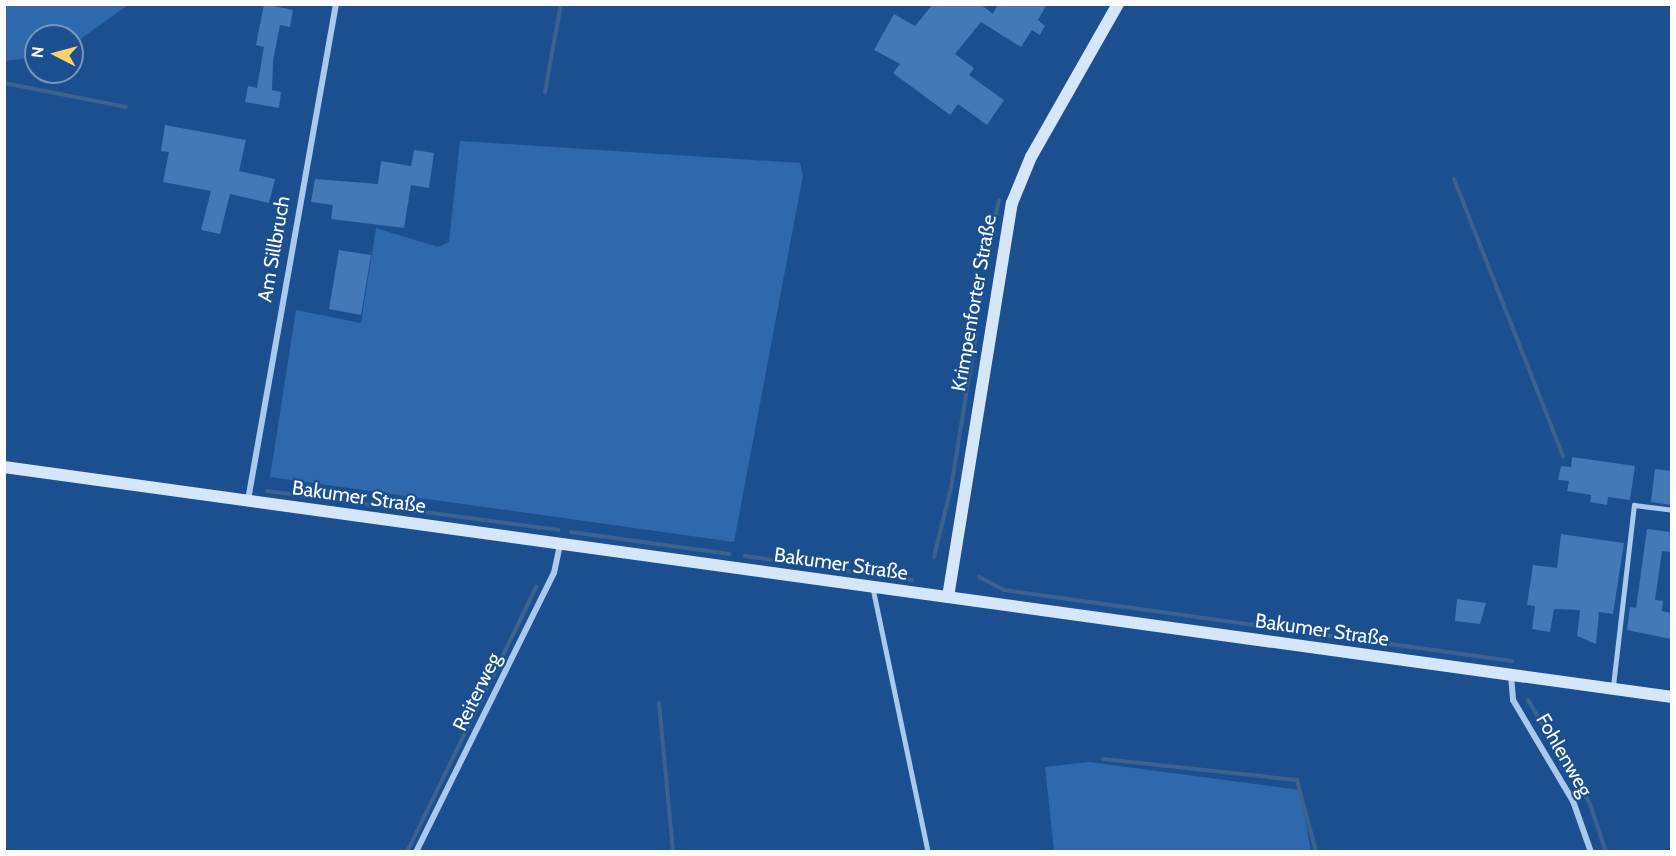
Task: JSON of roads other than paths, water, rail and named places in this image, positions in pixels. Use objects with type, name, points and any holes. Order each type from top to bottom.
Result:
[{"type":"main road","name":"Krimpenforter Straße","points":[[948,597],[1012,203],[1031,157],[1118,4]]},
{"type":"main road","name":"Bakumer Straße","points":[[4,467],[1671,697]]},
{"type":"street","name":"Am Sillbruch","points":[[248,501],[336,4]]},
{"type":"street","name":"Reiterweg","points":[[416,852],[554,573],[560,544]]},
{"type":"street","name":"Fohlenweg","points":[[1511,676],[1513,700],[1573,801],[1591,852]]},
{"type":"lane","points":[[1612,689],[1634,505],[1671,510]]},
{"type":"lane","points":[[873,588],[928,852]]},
{"type":"waterway","points":[[545,92],[561,4]]},
{"type":"waterway","points":[[4,83],[126,107]]},
{"type":"waterway","points":[[1454,179],[1563,456]]},
{"type":"waterway","points":[[986,260],[999,200]]},
{"type":"waterway","points":[[980,304],[982,279]]},
{"type":"waterway","points":[[934,557],[951,488],[976,334]]},
{"type":"waterway","points":[[267,491],[558,530]]},
{"type":"waterway","points":[[571,532],[729,554]]},
{"type":"waterway","points":[[745,556],[912,580]]},
{"type":"waterway","points":[[979,577],[1004,590],[1512,661]]},
{"type":"waterway","points":[[407,852],[536,587]]},
{"type":"waterway","points":[[1528,700],[1590,804],[1606,852]]},
{"type":"waterway","points":[[659,703],[673,852]]},
{"type":"waterway","points":[[1103,759],[1297,780],[1316,852]]}]
